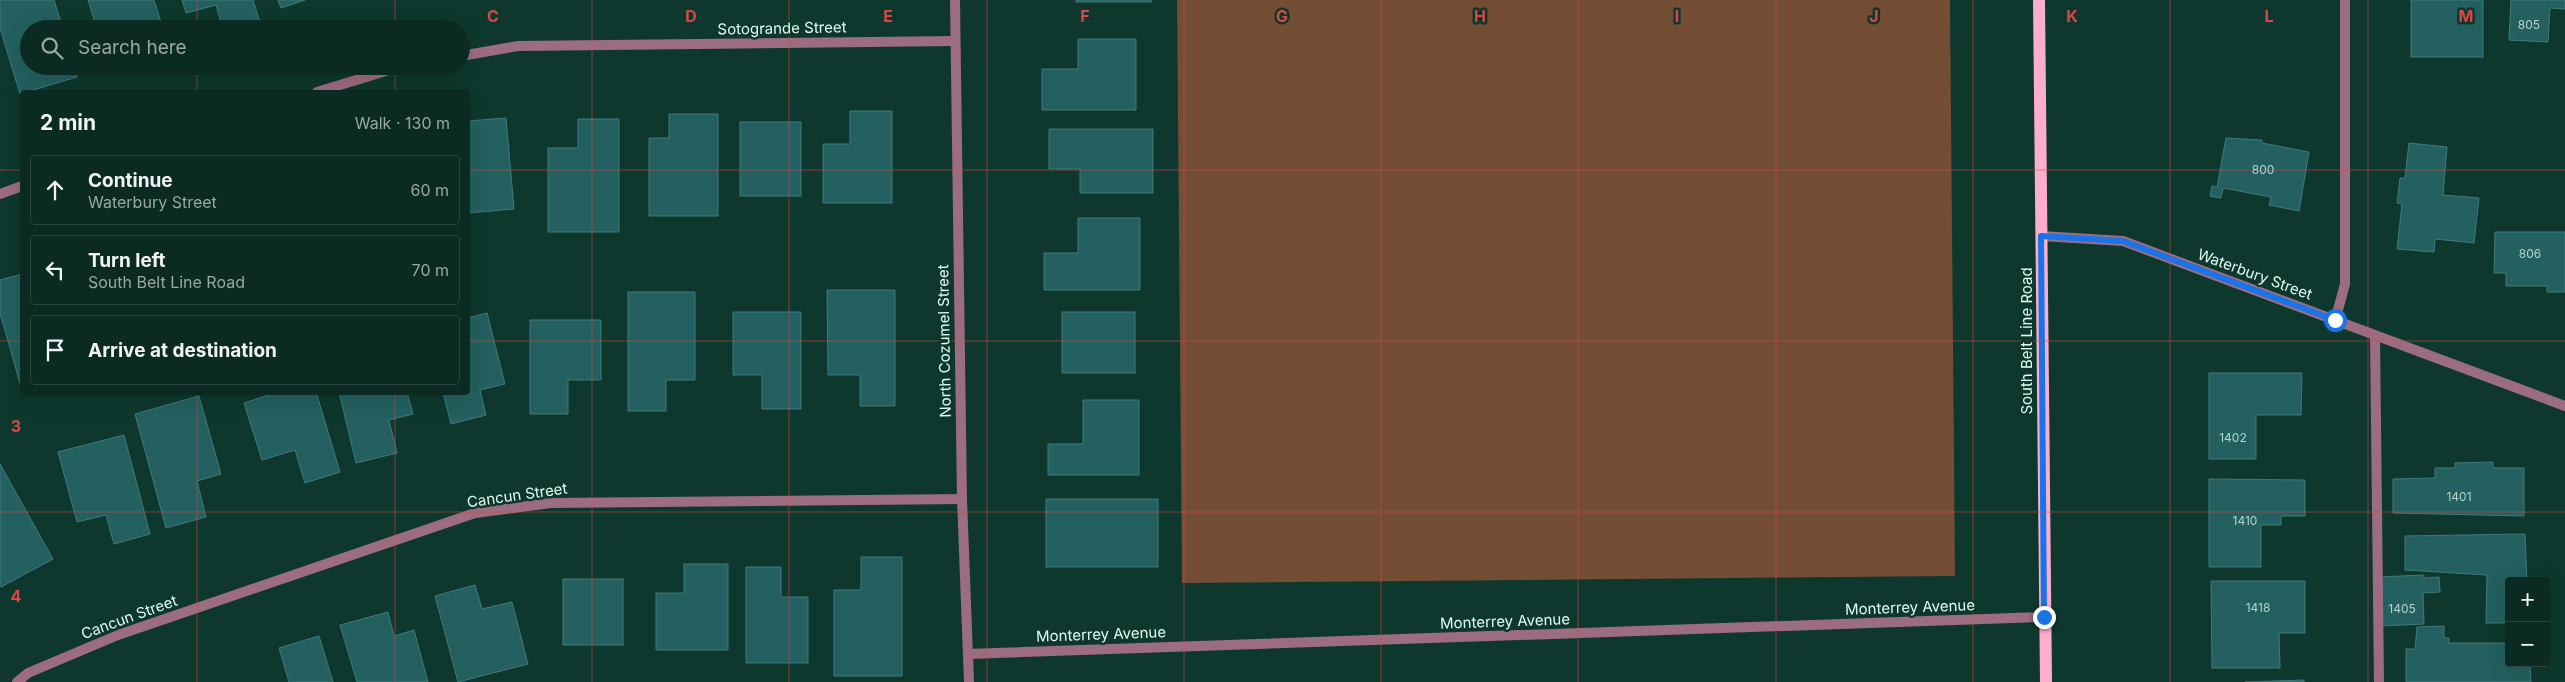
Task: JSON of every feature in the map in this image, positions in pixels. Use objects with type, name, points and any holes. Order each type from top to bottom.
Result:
[{"type":"main road","name":"South Belt Line Road","points":[[2039,0],[2046,682]]},
{"type":"street","name":"North Cozumel Street","points":[[955,0],[954,41],[962,499],[969,682]]},
{"type":"street","points":[[2335,320],[2344,284],[2345,0]]},
{"type":"street","name":"Sotogrande Street","points":[[470,54],[518,46],[954,41]]},
{"type":"street","points":[[324,90],[373,75]]},
{"type":"street","points":[[0,194],[20,187]]},
{"type":"street","name":"Waterbury Street","points":[[2041,236],[2123,241],[2565,406]]},
{"type":"street","points":[[2376,336],[2379,682]]},
{"type":"street","name":"Cancun Street","points":[[18,682],[28,673],[118,635],[474,513],[551,502],[962,499]]},
{"type":"street","name":"Monterrey Avenue","points":[[968,654],[2044,617]]},
{"type":"shaded area","points":[[1177,0],[1950,0],[1955,576],[1182,583]]},
{"type":"building","points":[[0,0],[54,0],[60,20],[20,20],[20,75],[76,75],[77,77],[33,90],[20,90],[20,94],[0,28]]},
{"type":"building","points":[[88,0],[154,0],[160,20],[94,20]]},
{"type":"building","points":[[182,0],[253,0],[259,20],[220,20],[216,5],[186,13]]},
{"type":"building","points":[[278,0],[305,0],[281,8]]},
{"type":"building","points":[[1076,0],[1151,0],[1151,2],[1076,2]]},
{"type":"building","points":[[2411,0],[2483,0],[2483,57],[2411,57]]},
{"type":"building","points":[[2511,0],[2565,0],[2565,9],[2550,8],[2548,42],[2509,40]]},
{"type":"building","points":[[1078,39],[1136,39],[1136,110],[1042,110],[1042,69],[1078,69]]},
{"type":"building","points":[[850,111],[892,111],[892,203],[823,203],[823,144],[850,144]]},
{"type":"building","points":[[669,114],[718,114],[718,216],[649,216],[649,138],[669,138]]},
{"type":"building","points":[[506,118],[514,209],[470,213],[470,121]]},
{"type":"building","points":[[578,119],[619,119],[619,232],[548,232],[548,148],[578,148]]},
{"type":"building","points":[[740,122],[801,122],[801,196],[740,196]]},
{"type":"building","points":[[1049,129],[1153,129],[1153,193],[1080,193],[1080,169],[1049,169]]},
{"type":"building","points":[[2226,138],[2262,140],[2262,143],[2309,152],[2299,211],[2269,205],[2271,197],[2223,188],[2221,198],[2210,196],[2212,186],[2217,187]]},
{"type":"building","points":[[2409,143],[2447,147],[2443,195],[2479,198],[2474,243],[2435,239],[2434,252],[2397,249],[2402,204],[2397,203],[2400,178],[2405,178]]},
{"type":"building","points":[[1078,218],[1140,218],[1140,290],[1044,290],[1044,253],[1078,253]]},
{"type":"building","points":[[2495,232],[2565,232],[2565,292],[2547,292],[2547,286],[2506,286],[2506,273],[2494,273]]},
{"type":"building","points":[[20,275],[20,383],[0,313],[0,280]]},
{"type":"building","points":[[827,290],[895,290],[895,406],[860,406],[860,375],[828,375]]},
{"type":"building","points":[[628,292],[695,292],[695,380],[666,380],[666,411],[628,411]]},
{"type":"building","points":[[733,312],[801,312],[801,409],[762,409],[762,375],[733,375]]},
{"type":"building","points":[[1062,312],[1135,312],[1135,373],[1062,373]]},
{"type":"building","points":[[487,313],[505,384],[480,390],[486,415],[451,424],[444,395],[470,395],[470,317]]},
{"type":"building","points":[[530,320],[601,320],[601,380],[568,380],[568,414],[530,414]]},
{"type":"building","points":[[2209,373],[2302,373],[2301,415],[2256,415],[2256,459],[2209,459]]},
{"type":"building","points":[[269,395],[317,395],[340,472],[305,483],[295,450],[262,460],[244,403]]},
{"type":"building","points":[[340,395],[408,395],[413,414],[389,420],[397,453],[356,463]]},
{"type":"building","points":[[199,396],[221,474],[197,481],[206,517],[166,528],[135,414]]},
{"type":"building","points":[[1083,400],[1139,400],[1139,475],[1048,475],[1048,444],[1083,444]]},
{"type":"building","points":[[124,435],[150,534],[114,544],[106,515],[77,522],[58,452]]},
{"type":"building","points":[[2493,462],[2493,468],[2524,468],[2524,516],[2393,513],[2393,479],[2435,478],[2435,468],[2455,468],[2455,463]]},
{"type":"building","points":[[0,464],[53,559],[1,587],[0,585]]},
{"type":"building","points":[[2209,479],[2305,480],[2305,516],[2281,516],[2281,525],[2261,525],[2261,567],[2209,567]]},
{"type":"building","points":[[1046,499],[1158,499],[1158,567],[1046,567]]},
{"type":"building","points":[[2525,534],[2527,577],[2505,577],[2505,623],[2486,623],[2487,575],[2405,570],[2405,536]]},
{"type":"building","points":[[861,557],[902,557],[902,676],[834,676],[834,590],[861,590]]},
{"type":"building","points":[[684,564],[728,564],[728,650],[656,650],[656,593],[684,593]]},
{"type":"building","points":[[746,567],[781,567],[781,597],[808,597],[808,663],[746,663]]},
{"type":"building","points":[[2424,575],[2424,578],[2439,577],[2440,592],[2423,593],[2424,624],[2381,626],[2378,577]]},
{"type":"building","points":[[563,579],[623,579],[623,645],[563,645]]},
{"type":"building","points":[[2211,581],[2305,581],[2305,633],[2279,633],[2280,668],[2212,668]]},
{"type":"building","points":[[475,585],[482,609],[512,602],[528,664],[458,682],[435,596]]},
{"type":"building","points":[[388,612],[394,636],[414,630],[428,682],[357,682],[340,625]]},
{"type":"building","points":[[2444,626],[2444,638],[2449,638],[2449,643],[2505,643],[2505,667],[2530,667],[2531,682],[2406,682],[2406,649],[2415,649],[2417,627]]},
{"type":"building","points":[[319,636],[333,682],[289,682],[279,648]]},
{"type":"building","points":[[2304,680],[2304,682],[2245,682]]},
{"type":"route","points":[[2044,617],[2041,236],[2123,241],[2335,320]]}]
